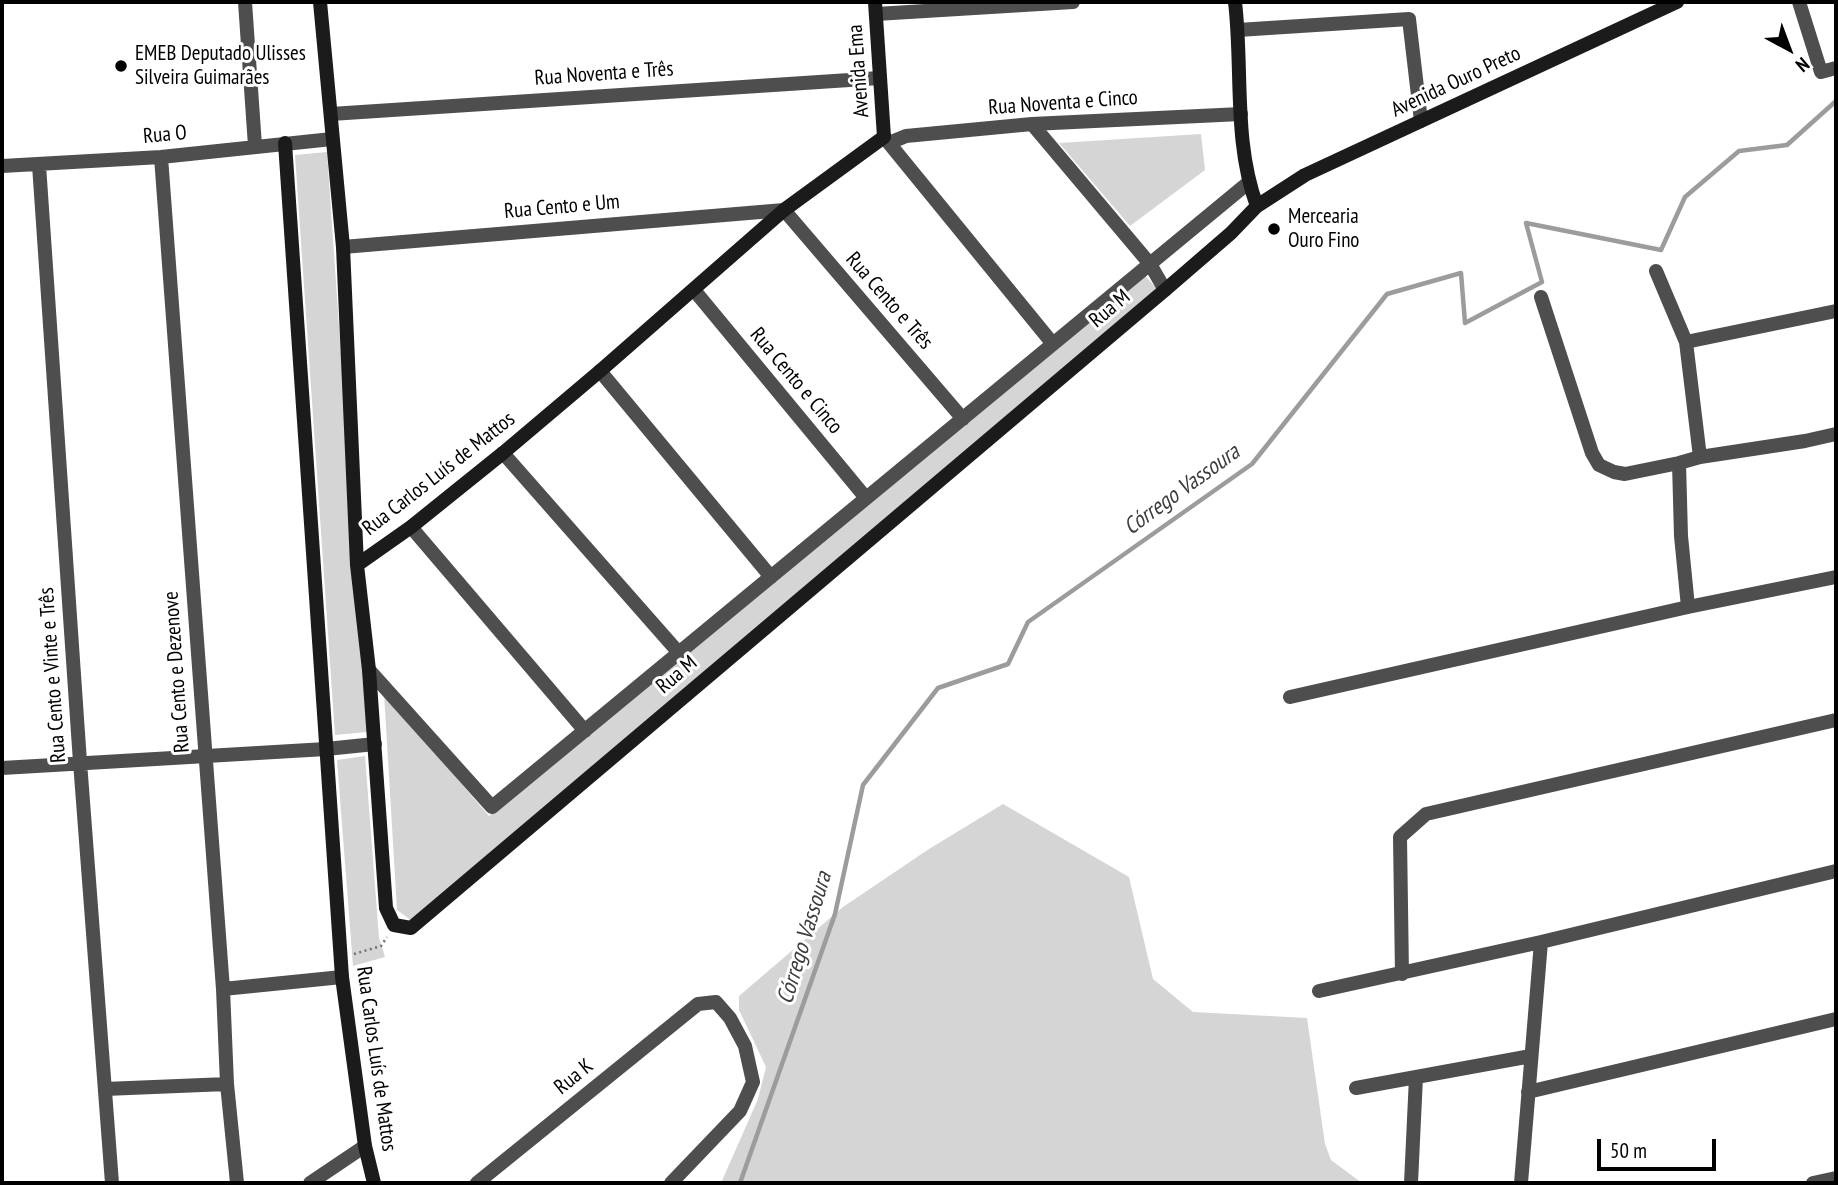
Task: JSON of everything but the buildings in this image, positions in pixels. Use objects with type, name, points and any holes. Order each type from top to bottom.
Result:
[{"type":"street","points":[[244,2],[255,146]]},
{"type":"street","name":"Rua Carlos Luís de Mattos","points":[[320,2],[343,247],[357,565]]},
{"type":"street","points":[[876,8],[1073,2]]},
{"type":"street","points":[[1235,2],[1248,183],[1257,206]]},
{"type":"street","name":"Avenida Ouro Preto","points":[[1257,206],[1305,175],[1677,2]]},
{"type":"street","points":[[1799,2],[1821,72],[1836,68]]},
{"type":"street","name":"Avenida Ema","points":[[876,8],[887,140]]},
{"type":"street","points":[[1238,30],[1409,19],[1422,121]]},
{"type":"street","name":"Rua Noventa e Três","points":[[331,114],[880,78]]},
{"type":"street","name":"Rua Noventa e Cinco","points":[[887,140],[1032,124],[1241,114]]},
{"type":"street","points":[[1032,124],[1150,264],[1165,290]]},
{"type":"street","name":"Rua O","points":[[2,166],[161,157],[332,139]]},
{"type":"street","points":[[887,140],[1053,344]]},
{"type":"street","name":"Rua Carlos Luís de Mattos","points":[[357,565],[411,527],[503,453],[784,210],[887,140]]},
{"type":"street","name":"Rua Carlos Luís de Mattos","points":[[285,143],[342,977],[365,1146],[374,1183]]},
{"type":"street","name":"Rua Cento e Dezenove","points":[[161,157],[223,989],[227,1084],[237,1183]]},
{"type":"street","name":"Rua Cento e Vinte e Três","points":[[39,164],[79,762],[112,1183]]},
{"type":"street","name":"Rua M","points":[[369,670],[492,807],[1248,183]]},
{"type":"street","name":"Rua M","points":[[394,926],[411,928],[1165,290],[1231,233],[1257,206]]},
{"type":"street","name":"Rua Cento e Um","points":[[343,247],[784,210]]},
{"type":"street","name":"Rua Cento e Três","points":[[784,210],[962,419]]},
{"type":"street","points":[[1656,271],[1686,342],[1700,457]]},
{"type":"street","name":"Rua Cento e Cinco","points":[[694,290],[866,498]]},
{"type":"street","points":[[1541,297],[1592,453],[1599,465],[1614,472],[1626,474],[1700,457],[1836,434]]},
{"type":"street","points":[[1686,342],[1836,311]]},
{"type":"street","points":[[600,371],[771,577]]},
{"type":"street","points":[[503,453],[679,653]]},
{"type":"street","points":[[1679,463],[1681,536],[1688,607]]},
{"type":"street","points":[[411,527],[585,731]]},
{"type":"street","points":[[357,565],[369,670],[386,908],[394,926]]},
{"type":"street","points":[[1290,697],[1688,607],[1836,577]]},
{"type":"street","points":[[1402,974],[1400,836],[1426,814],[1836,720]]},
{"type":"street","points":[[2,768],[375,744]]},
{"type":"street","points":[[1320,991],[1541,942],[1836,871]]},
{"type":"street","points":[[1521,1183],[1541,942]]},
{"type":"street","points":[[223,989],[342,977]]},
{"type":"street","name":"Rua K","points":[[477,1183],[698,1004],[716,1002],[730,1018],[745,1046],[753,1082],[740,1111],[671,1183]]},
{"type":"street","points":[[1528,1092],[1836,1018]]},
{"type":"street","points":[[1356,1088],[1531,1056]]},
{"type":"street","points":[[1411,1183],[1416,1077]]},
{"type":"street","points":[[105,1089],[227,1084]]},
{"type":"street","points":[[310,1183],[365,1146]]},
{"type":"street","points":[[1813,1183],[1836,1178]]},
{"type":"path","points":[[341,957],[381,946],[394,926]]},
{"type":"shaded area","points":[[1201,134],[1205,170],[1130,226],[1059,143]]},
{"type":"shaded area","points":[[327,152],[367,732],[335,735],[295,155]]},
{"type":"shaded area","points":[[1142,272],[1157,289],[412,921],[397,910],[384,693],[489,816]]},
{"type":"shaded area","points":[[365,756],[379,938],[385,957],[353,966],[337,760]]},
{"type":"shaded area","points":[[1003,804],[1129,877],[1153,979],[1193,1012],[1307,1018],[1325,1144],[1331,1160],[1362,1183],[721,1183],[758,1099],[766,1067],[739,1010],[739,996],[843,907],[929,849]]},
{"type":"waterway","name":"Córrego Vassoura","points":[[740,1183],[835,914],[863,785],[938,688],[1008,664],[1028,622],[1252,464],[1387,294],[1461,273],[1465,323],[1542,282],[1526,223],[1661,250],[1685,197],[1739,151],[1787,145],[1836,101]]},
{"type":"place","name":"EMEB Deputado Ulisses Silveira Guimarães","points":[[121,66]]},
{"type":"place","name":"Mercearia Ouro Fino","points":[[1274,229]]}]
